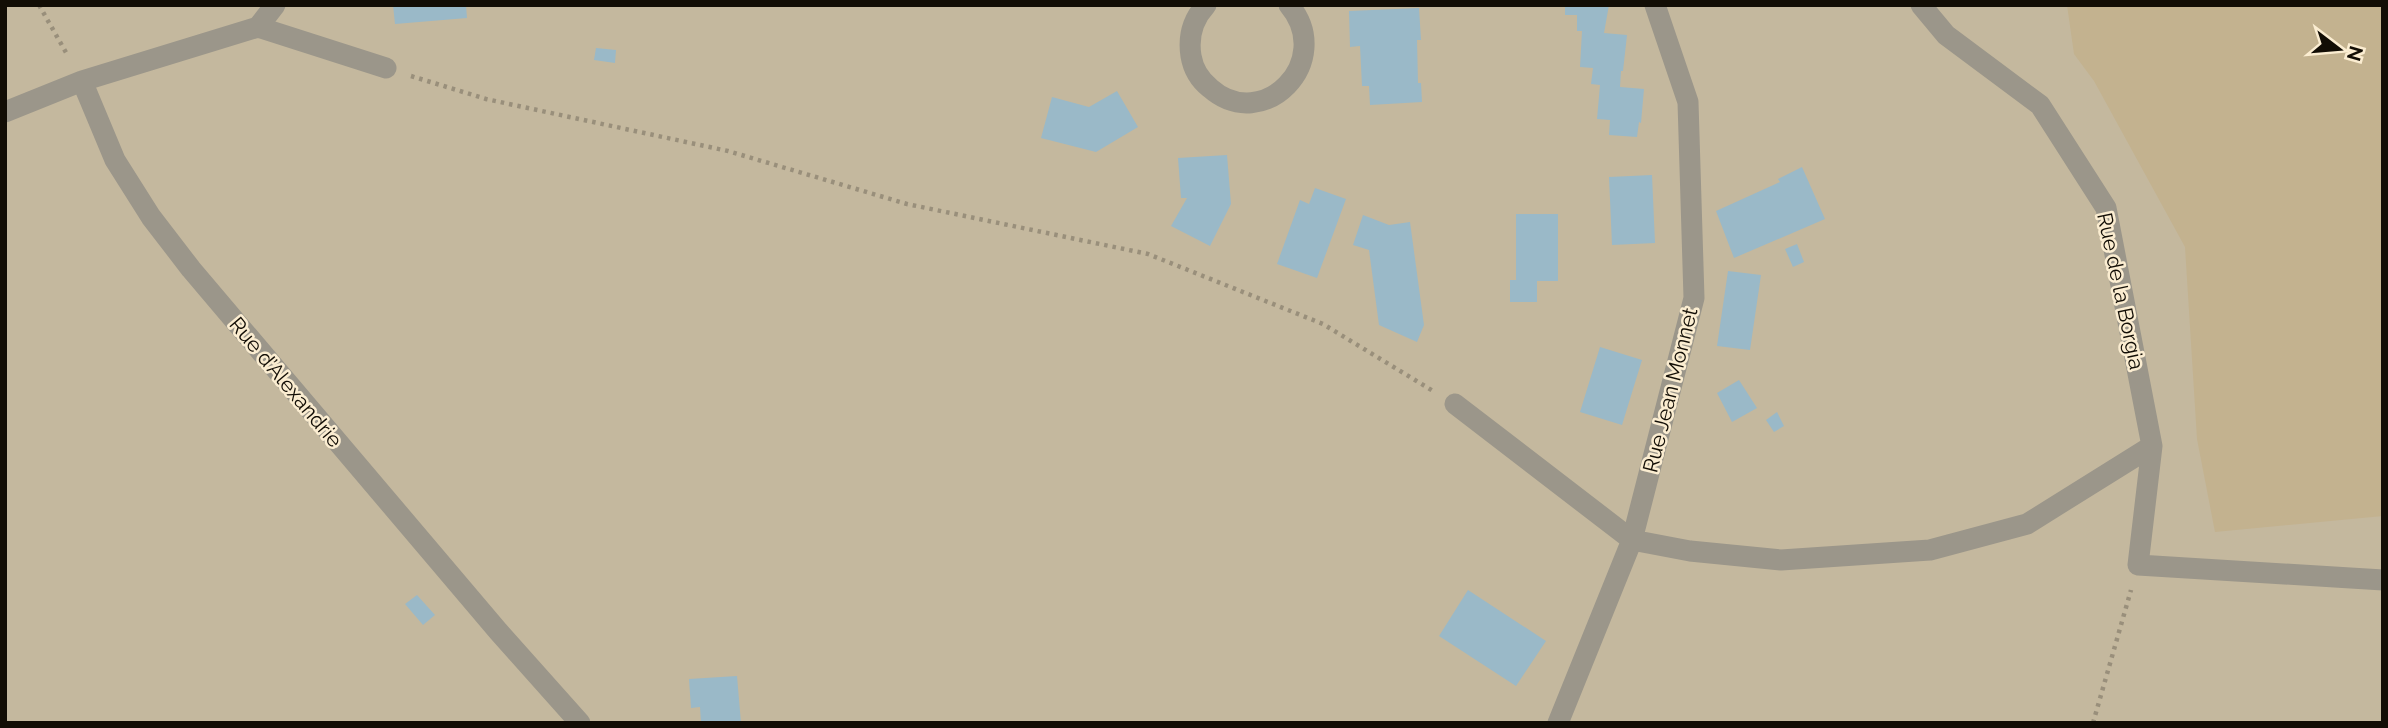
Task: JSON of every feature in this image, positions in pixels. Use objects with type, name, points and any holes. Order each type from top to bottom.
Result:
[{"type":"street","points":[[258,27],[275,5]]},
{"type":"street","points":[[1185,5],[1192,28]]},
{"type":"street","points":[[1206,5],[1192,28],[1190,38],[1191,58],[1196,72],[1206,85],[1231,100],[1243,102],[1264,100],[1282,91],[1296,75],[1304,56],[1304,36],[1302,26],[1289,5]]},
{"type":"street","name":"Rue Jean Monnet","points":[[1558,723],[1632,540],[1694,298],[1688,102],[1655,5]]},
{"type":"street","name":"Rue de la Borgia","points":[[1921,5],[1945,35],[2040,105],[2106,208],[2152,446],[2138,565]]},
{"type":"street","points":[[5,112],[82,81],[258,27],[386,68]]},
{"type":"street","name":"Rue d’Alexandrie","points":[[82,81],[115,160],[151,217],[183,259],[498,631],[580,723]]},
{"type":"street","points":[[1455,404],[1632,540],[1690,551],[1781,560],[1930,550],[2027,524],[2152,446]]},
{"type":"street","points":[[2138,565],[2383,580]]},
{"type":"path","points":[[39,5],[82,81]]},
{"type":"path","points":[[386,68],[486,99],[728,151],[907,204],[1148,254],[1323,324],[1455,404]]},
{"type":"path","points":[[2093,723],[2138,565]]},
{"type":"shaded area","points":[[5,5],[2383,5],[2383,723],[5,723]]},
{"type":"shaded area","points":[[2067,5],[2383,5],[2383,516],[2215,532],[2197,439],[2185,247],[2094,81],[2074,54]]},
{"type":"building","points":[[393,5],[466,5],[467,18],[395,24]]},
{"type":"building","points":[[1565,5],[1609,5],[1604,33],[1627,35],[1620,87],[1644,89],[1637,137],[1609,135],[1610,120],[1597,119],[1600,85],[1591,84],[1593,68],[1580,67],[1582,31],[1577,31],[1577,15],[1565,15]]},
{"type":"building","points":[[1419,8],[1421,40],[1417,40],[1418,83],[1421,83],[1422,102],[1370,105],[1369,86],[1362,86],[1360,46],[1350,47],[1349,11]]},
{"type":"building","points":[[596,48],[616,50],[615,63],[594,60]]},
{"type":"building","points":[[1117,91],[1138,127],[1096,152],[1041,138],[1052,97],[1089,107]]},
{"type":"building","points":[[1227,155],[1231,204],[1210,246],[1171,226],[1187,198],[1181,198],[1178,158]]},
{"type":"building","points":[[1802,167],[1825,219],[1734,258],[1716,211],[1780,182],[1778,179]]},
{"type":"building","points":[[1652,175],[1655,243],[1612,245],[1609,177]]},
{"type":"building","points":[[1315,188],[1346,199],[1317,278],[1277,264],[1300,200],[1309,204]]},
{"type":"building","points":[[1516,214],[1558,214],[1558,281],[1537,281],[1537,302],[1510,302],[1510,280],[1516,280]]},
{"type":"building","points":[[1363,215],[1389,225],[1410,222],[1424,325],[1417,342],[1379,325],[1369,250],[1353,245]]},
{"type":"building","points":[[1797,244],[1804,262],[1793,267],[1785,249]]},
{"type":"building","points":[[1728,271],[1761,275],[1750,350],[1717,346]]},
{"type":"building","points":[[1600,347],[1642,360],[1622,425],[1580,412]]},
{"type":"building","points":[[1739,380],[1757,408],[1732,422],[1717,393]]},
{"type":"building","points":[[1777,412],[1784,426],[1774,432],[1766,420]]},
{"type":"building","points":[[1468,590],[1546,641],[1516,686],[1439,636]]},
{"type":"building","points":[[417,595],[435,615],[423,625],[405,604]]},
{"type":"building","points":[[737,676],[741,723],[701,723],[700,707],[691,708],[689,679]]}]
